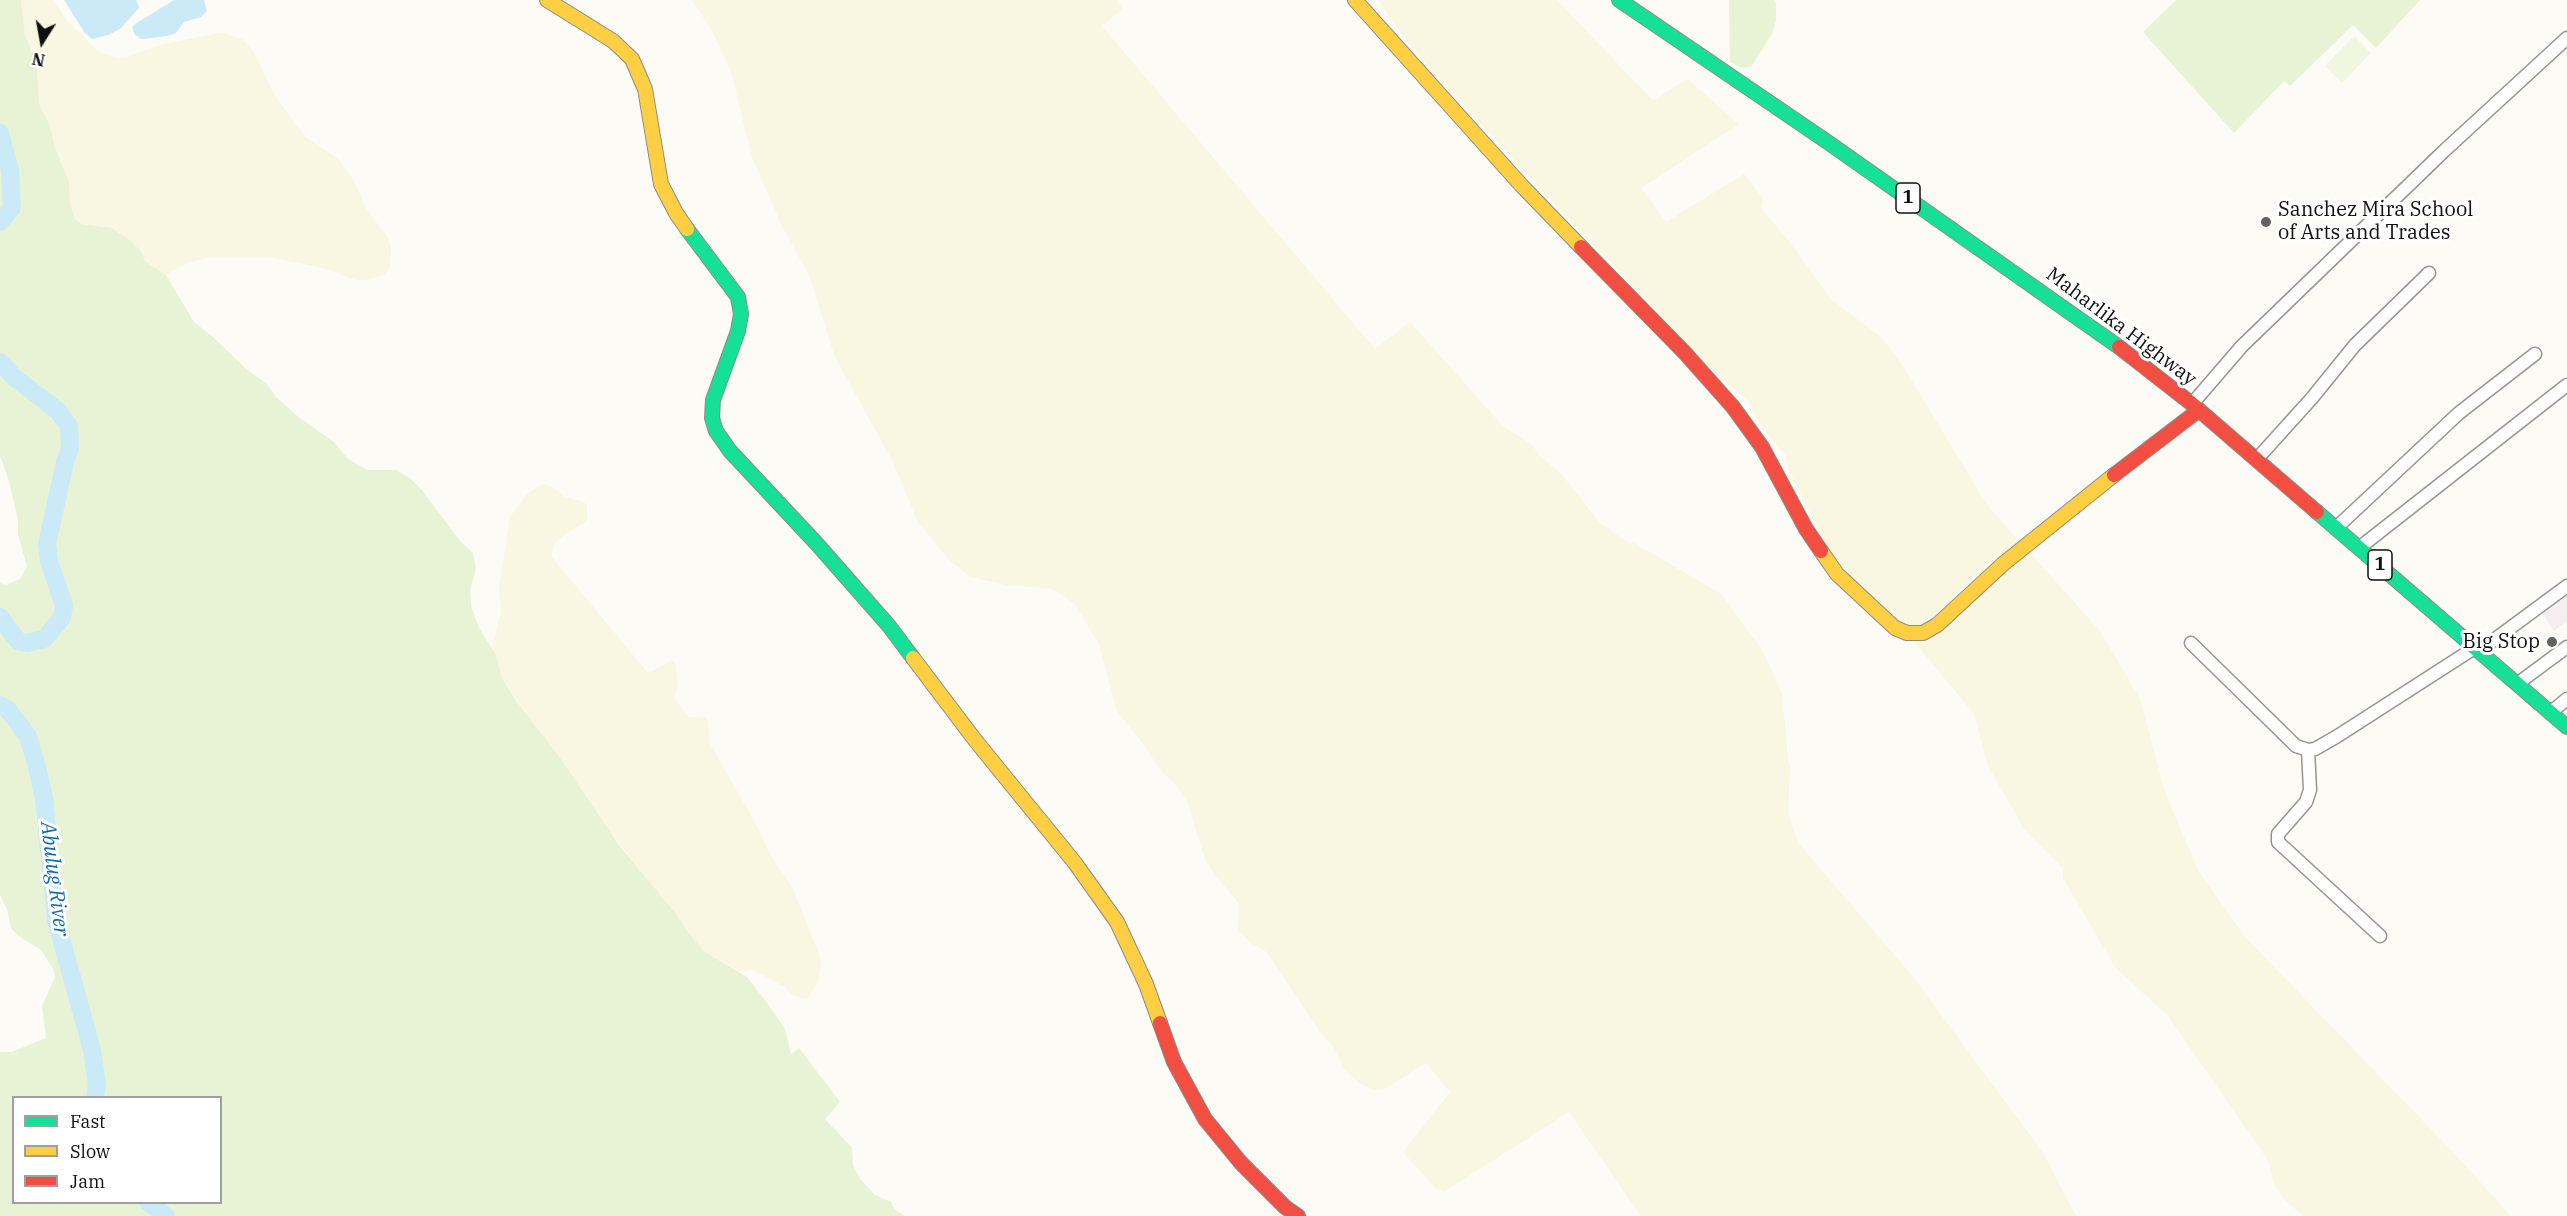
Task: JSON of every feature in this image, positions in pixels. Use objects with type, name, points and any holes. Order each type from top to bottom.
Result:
[{"type":"main road","points":[[547,0],[613,41],[632,59],[645,89],[661,184],[676,213],[738,297],[741,314],[738,331],[713,400],[712,418],[716,431],[730,451],[817,544],[889,626],[975,740],[1075,863],[1117,922],[1146,984],[1174,1062],[1205,1119],[1241,1163],[1285,1207],[1298,1216]]},
{"type":"main road","points":[[1355,0],[1522,186],[1685,353],[1733,407],[1762,447],[1806,529],[1837,574],[1895,628],[1907,633],[1923,633],[1937,625],[2020,550],[2195,407]]},
{"type":"main road","name":"Maharlika Highway","points":[[1619,0],[2103,334],[2257,459],[2567,727]]},
{"type":"street","points":[[2195,407],[2242,346],[2444,151],[2567,38]]},
{"type":"street","points":[[2257,459],[2312,398],[2355,345],[2429,273]]},
{"type":"street","points":[[2336,528],[2459,413],[2535,354]]},
{"type":"street","points":[[2360,548],[2567,384]]},
{"type":"street","points":[[2191,643],[2296,746],[2308,750],[2315,749],[2478,649],[2567,586]]},
{"type":"street","points":[[2517,684],[2567,647]]},
{"type":"street","points":[[2550,713],[2567,699]]},
{"type":"street","points":[[2308,750],[2310,790],[2306,801],[2278,834],[2278,842],[2380,936]]},
{"type":"shaded area","points":[[21,0],[53,0],[67,21],[99,52],[116,58],[125,58],[160,45],[214,34],[223,33],[242,39],[254,52],[274,94],[295,124],[307,138],[338,159],[354,181],[365,207],[388,238],[391,247],[390,266],[385,274],[366,280],[356,280],[320,267],[273,258],[206,258],[188,263],[166,275],[145,261],[142,253],[119,232],[112,228],[81,224],[74,219],[70,204],[69,181],[55,148],[50,126],[39,104],[37,66],[25,35]]},
{"type":"shaded area","points":[[692,0],[1118,0],[1122,9],[1102,26],[1375,349],[1410,322],[1502,425],[1532,445],[1540,456],[1562,475],[1601,524],[1626,541],[1636,544],[1721,594],[1763,651],[1782,694],[1790,768],[1788,813],[1798,843],[1914,978],[2043,1153],[2076,1216],[1641,1216],[1569,1112],[1445,1191],[1435,1188],[1403,1152],[1450,1092],[1426,1063],[1384,1089],[1375,1090],[1359,1083],[1345,1070],[1332,1045],[1320,1032],[1267,952],[1251,943],[1238,930],[1239,903],[1215,875],[1205,859],[1187,801],[1176,785],[1162,772],[1117,711],[1099,644],[1075,604],[1053,589],[1006,585],[971,577],[949,560],[918,522],[893,462],[835,357],[809,275],[782,226],[752,157],[731,71],[711,29]]},
{"type":"shaded area","points":[[1378,0],[1557,0],[1653,101],[1687,79],[1739,124],[1641,188],[1666,222],[1744,174],[1763,199],[1761,208],[1788,240],[1832,300],[1882,338],[1903,366],[1987,505],[2100,631],[2140,699],[2165,792],[2198,870],[2244,936],[2452,1151],[2511,1216],[2303,1216],[2284,1199],[2274,1184],[2268,1160],[2168,1016],[2115,967],[2063,878],[2063,868],[2025,830],[1988,766],[1974,714],[1893,616],[1836,565],[1790,473],[1786,455],[1760,425],[1748,400],[1719,377],[1552,201],[1417,54]]},
{"type":"shaded area","points":[[542,484],[551,486],[565,497],[584,502],[587,506],[587,520],[556,541],[551,556],[647,672],[652,672],[672,660],[675,663],[678,685],[674,698],[689,718],[702,716],[707,718],[710,744],[758,828],[769,853],[793,889],[819,954],[821,963],[818,981],[809,997],[800,998],[791,994],[785,987],[751,969],[741,972],[705,952],[699,946],[601,820],[502,678],[492,649],[501,611],[499,588],[510,517],[527,494]]},
{"type":"shaded area","points":[[2567,589],[2567,621],[2554,631],[2539,610]]},
{"type":"green space","points":[[0,0],[21,0],[25,35],[37,65],[39,104],[50,126],[55,148],[69,181],[70,204],[75,219],[81,224],[112,228],[131,241],[142,253],[145,261],[166,275],[194,322],[247,370],[267,384],[276,397],[296,415],[335,443],[347,458],[367,470],[396,470],[410,478],[421,489],[461,542],[473,553],[476,568],[470,590],[471,606],[479,628],[496,655],[502,678],[515,699],[560,758],[619,845],[676,914],[689,934],[705,952],[747,977],[771,1008],[785,1029],[791,1054],[799,1048],[840,1102],[825,1119],[852,1148],[853,1165],[860,1179],[875,1195],[891,1202],[894,1209],[905,1216],[0,1216],[0,1052],[12,1052],[46,1038],[42,1006],[55,977],[54,970],[41,950],[17,935],[11,928],[7,909],[0,895],[0,583],[6,585],[20,579],[27,566],[18,535],[18,520],[9,481],[0,456]]},
{"type":"green space","points":[[1729,0],[1773,0],[1776,4],[1776,20],[1772,34],[1751,67],[1743,68],[1730,62]]},
{"type":"green space","points":[[2176,0],[2420,0],[2376,48],[2353,25],[2290,86],[2284,81],[2234,133],[2143,32]]},
{"type":"green space","points":[[2354,36],[2371,53],[2342,83],[2325,66]]},
{"type":"water","points":[[64,0],[136,0],[139,8],[120,29],[92,39],[85,33]]},
{"type":"water","points":[[174,0],[204,0],[207,11],[201,17],[184,22],[176,33],[167,36],[142,39],[135,35],[132,27],[135,24]]},
{"type":"waterway","name":"Abulug River","points":[[0,133],[10,170],[12,208],[0,222]]},
{"type":"waterway","name":"Abulug River","points":[[0,362],[15,378],[58,411],[69,426],[70,449],[65,462],[47,544],[49,561],[64,605],[62,618],[44,639],[27,643],[18,641],[0,617]]},
{"type":"waterway","name":"Abulug River","points":[[0,705],[8,710],[28,736],[36,763],[44,798],[56,920],[92,1050],[97,1084],[95,1096]]},
{"type":"waterway","name":"Abulug River","points":[[151,1204],[166,1216]]},
{"type":"traffic: fast","points":[[1619,0],[1829,143],[2119,347]]},
{"type":"traffic: fast","points":[[687,229],[738,297],[741,314],[738,331],[713,400],[712,418],[716,431],[730,451],[817,544],[889,626],[913,658]]},
{"type":"traffic: fast","points":[[2317,512],[2567,727]]},
{"type":"traffic: slow","points":[[547,0],[613,41],[632,59],[645,89],[661,184],[687,229]]},
{"type":"traffic: slow","points":[[1355,0],[1522,186],[1581,247]]},
{"type":"traffic: slow","points":[[1821,551],[1837,574],[1895,628],[1907,633],[1923,633],[1937,625],[2003,564],[2114,475]]},
{"type":"traffic: slow","points":[[913,658],[975,740],[1075,863],[1117,922],[1146,984],[1160,1023]]},
{"type":"traffic: jam","points":[[1581,247],[1685,353],[1733,407],[1762,447],[1806,529],[1821,551]]},
{"type":"traffic: jam","points":[[2119,347],[2192,404],[2317,512]]},
{"type":"traffic: jam","points":[[2114,475],[2199,410]]},
{"type":"traffic: jam","points":[[1160,1023],[1174,1062],[1205,1119],[1241,1163],[1285,1207],[1298,1216]]},
{"type":"place","name":"Sanchez Mira School of Arts and Trades","points":[[2266,222]]},
{"type":"place","name":"Big Stop","points":[[2552,642]]}]
